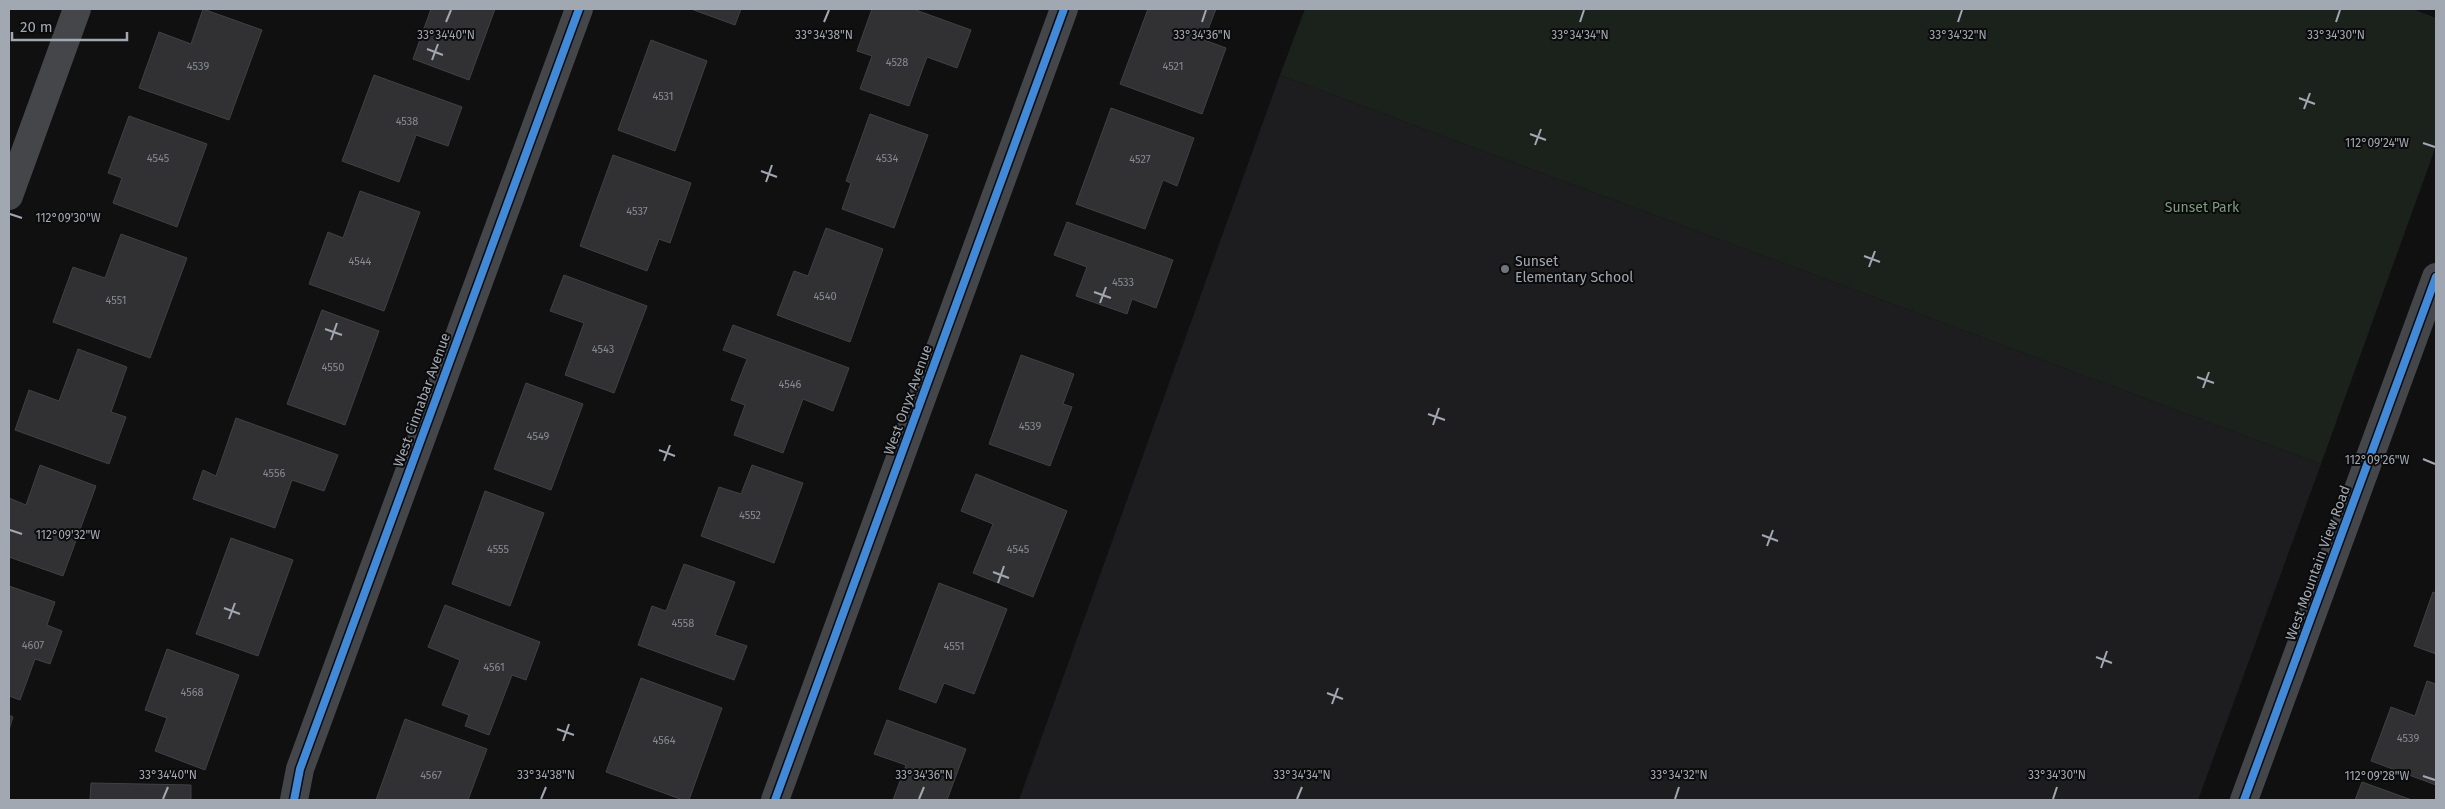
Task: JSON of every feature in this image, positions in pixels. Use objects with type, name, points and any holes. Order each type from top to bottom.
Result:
[{"type":"street","points":[[9,196],[77,9]]},
{"type":"street","name":"West Cinnabar Avenue","points":[[294,800],[300,768],[579,9]]},
{"type":"street","name":"West Onyx Avenue","points":[[775,800],[1064,9]]},
{"type":"street","name":"West Mountain View Road","points":[[2244,800],[2436,277]]},
{"type":"shaded area","name":"Sunset Elementary School","points":[[1280,75],[2321,464],[2198,800],[1019,800]]},
{"type":"green space","name":"Sunset Park","points":[[1305,9],[2413,9],[2436,18],[2436,146],[2321,464],[1280,75]]},
{"type":"building","points":[[203,9],[262,30],[229,120],[139,88],[159,32],[191,44]]},
{"type":"building","points":[[431,9],[495,9],[469,80],[413,59]]},
{"type":"building","points":[[691,9],[741,9],[735,25]]},
{"type":"building","points":[[872,9],[913,9],[971,30],[957,68],[927,57],[909,106],[860,89],[872,56],[857,51]]},
{"type":"building","points":[[1148,9],[1216,9],[1204,40],[1226,48],[1202,114],[1120,84]]},
{"type":"building","points":[[651,40],[707,61],[675,151],[618,130]]},
{"type":"building","points":[[374,75],[462,107],[448,146],[416,135],[399,182],[342,161]]},
{"type":"building","points":[[1111,108],[1194,138],[1177,186],[1163,180],[1145,229],[1076,204]]},
{"type":"building","points":[[870,114],[928,135],[894,228],[842,209],[851,183],[846,181]]},
{"type":"building","points":[[129,116],[207,144],[177,227],[113,203],[122,178],[108,173]]},
{"type":"building","points":[[613,155],[691,183],[670,243],[659,239],[647,271],[580,246]]},
{"type":"building","points":[[360,191],[420,212],[384,311],[309,284],[328,232],[343,238]]},
{"type":"building","points":[[1067,222],[1173,260],[1156,308],[1132,299],[1127,314],[1076,296],[1087,267],[1054,255]]},
{"type":"building","points":[[826,228],[883,249],[850,342],[777,315],[794,271],[808,276]]},
{"type":"building","points":[[121,234],[187,258],[150,358],[53,322],[73,267],[105,278]]},
{"type":"building","points":[[564,275],[647,306],[614,393],[565,375],[584,323],[550,311]]},
{"type":"building","points":[[322,310],[379,331],[345,425],[287,404]]},
{"type":"building","points":[[733,325],[849,368],[833,411],[803,399],[783,453],[734,435],[745,405],[731,400],[747,359],[723,350]]},
{"type":"building","points":[[78,349],[127,367],[111,412],[126,417],[109,464],[15,430],[29,390],[59,401]]},
{"type":"building","points":[[1021,355],[1074,374],[1063,404],[1072,407],[1050,466],[989,444]]},
{"type":"building","points":[[526,383],[583,404],[551,490],[494,469]]},
{"type":"building","points":[[236,418],[338,455],[324,491],[292,480],[275,528],[193,499],[203,470],[216,476]]},
{"type":"building","points":[[40,465],[96,486],[63,576],[9,557],[9,498],[26,505]]},
{"type":"building","points":[[752,465],[803,483],[774,563],[701,536],[719,487],[741,494]]},
{"type":"building","points":[[976,474],[1067,511],[1033,597],[973,573],[993,524],[961,511]]},
{"type":"building","points":[[485,491],[544,513],[510,606],[452,584]]},
{"type":"building","points":[[231,538],[293,560],[258,656],[196,634]]},
{"type":"building","points":[[684,564],[735,582],[715,635],[747,646],[734,680],[638,645],[652,606],[666,611]]},
{"type":"building","points":[[939,583],[1007,609],[974,694],[944,683],[936,703],[899,689]]},
{"type":"building","points":[[9,586],[55,602],[47,625],[62,631],[50,664],[35,659],[20,700],[9,696]]},
{"type":"building","points":[[2433,592],[2436,593],[2436,654],[2414,646]]},
{"type":"building","points":[[445,605],[540,642],[526,680],[512,675],[489,735],[465,726],[469,715],[442,705],[460,660],[428,647]]},
{"type":"building","points":[[167,649],[239,675],[205,770],[155,751],[167,718],[145,710]]},
{"type":"building","points":[[641,678],[722,708],[689,800],[683,800],[606,772]]},
{"type":"building","points":[[2427,681],[2436,684],[2436,785],[2371,761],[2391,707],[2415,716]]},
{"type":"building","points":[[9,715],[13,717],[9,730]]},
{"type":"building","points":[[405,719],[487,749],[468,800],[376,800]]},
{"type":"building","points":[[887,720],[966,749],[947,800],[893,800],[906,765],[874,754]]},
{"type":"building","points":[[2362,782],[2412,800],[2355,800]]},
{"type":"building","points":[[91,783],[191,785],[191,800],[90,800]]},
{"type":"cycle path","points":[[294,800],[300,769],[579,9]]},
{"type":"cycle path","points":[[775,800],[1064,9]]},
{"type":"cycle path","points":[[2244,800],[2436,277]]},
{"type":"place","name":"Sunset Elementary School","points":[[1505,269]]}]
